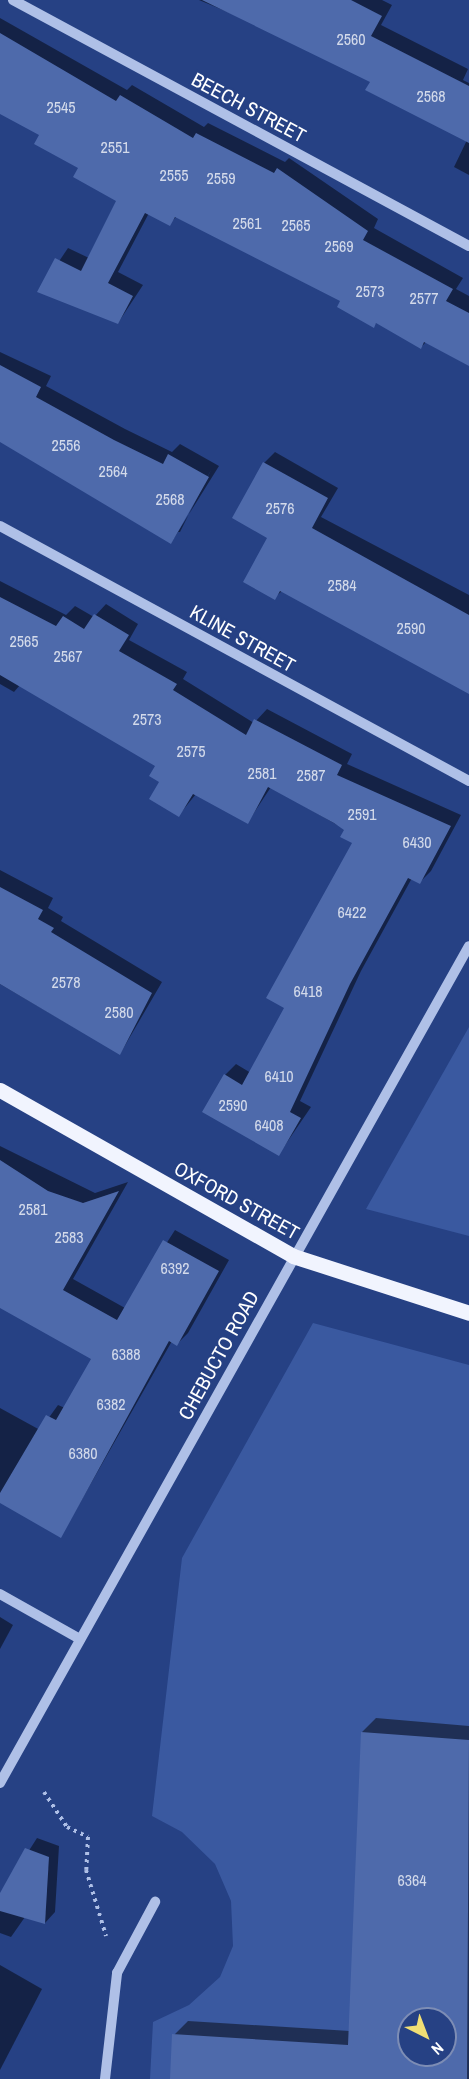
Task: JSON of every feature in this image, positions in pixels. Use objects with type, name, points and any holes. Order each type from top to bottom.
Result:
[{"type":"main road","name":"OXFORD STREET","points":[[0,1090],[293,1256],[469,1313]]},
{"type":"street","name":"BEECH STREET","points":[[13,0],[469,246]]},
{"type":"street","name":"KLINE STREET","points":[[0,526],[469,781]]},
{"type":"street","name":"CHEBUCTO ROAD","points":[[0,1783],[293,1256],[469,946]]},
{"type":"street","points":[[0,1594],[80,1639]]},
{"type":"street","points":[[105,2079],[117,1973],[154,1902]]},
{"type":"path","points":[[44,1792],[67,1827],[88,1837],[86,1870],[117,1973]]},
{"type":"shaded area","points":[[469,1027],[469,1236],[366,1209]]},
{"type":"shaded area","points":[[313,1323],[469,1365],[469,2079],[150,2079],[153,2022],[189,2005],[220,1977],[233,1946],[231,1901],[215,1864],[182,1832],[152,1816],[182,1558]]},
{"type":"building","points":[[202,0],[351,0],[382,16],[371,36],[469,86],[469,143],[365,90],[370,82]]},
{"type":"building","points":[[0,33],[116,101],[120,95],[193,138],[196,133],[274,173],[277,168],[368,231],[363,240],[453,289],[446,301],[469,313],[469,366],[424,342],[421,349],[376,323],[374,328],[337,307],[340,301],[175,217],[170,226],[145,213],[108,283],[133,296],[118,324],[37,292],[55,258],[81,271],[116,201],[73,177],[78,168],[34,144],[39,135],[0,114]]},
{"type":"building","points":[[0,365],[41,387],[36,397],[114,440],[163,464],[168,454],[209,477],[171,544],[0,442]]},
{"type":"building","points":[[263,462],[328,498],[312,528],[469,615],[469,694],[280,591],[275,600],[243,582],[267,538],[232,518]]},
{"type":"building","points":[[0,597],[56,626],[63,616],[84,629],[94,614],[129,635],[119,651],[177,684],[173,690],[246,735],[254,719],[342,765],[337,775],[451,826],[420,884],[408,878],[350,984],[290,1112],[301,1118],[279,1156],[202,1112],[224,1074],[242,1085],[284,1008],[266,998],[352,843],[340,837],[344,830],[334,823],[268,787],[248,824],[193,794],[179,817],[149,799],[159,782],[149,776],[155,766],[0,675]]},
{"type":"building","points":[[0,887],[43,910],[38,919],[54,928],[51,932],[152,993],[120,1055],[0,984]]},
{"type":"building","points":[[0,1160],[48,1191],[83,1203],[119,1191],[63,1290],[117,1320],[163,1240],[219,1271],[177,1346],[169,1341],[61,1538],[0,1503],[0,1493],[46,1415],[56,1420],[91,1359],[0,1308]]},
{"type":"building","points":[[361,1732],[469,1740],[467,2079],[170,2079],[172,2034],[348,2045]]},
{"type":"building","points":[[25,1848],[49,1857],[45,1924],[0,1911],[0,1893]]}]
